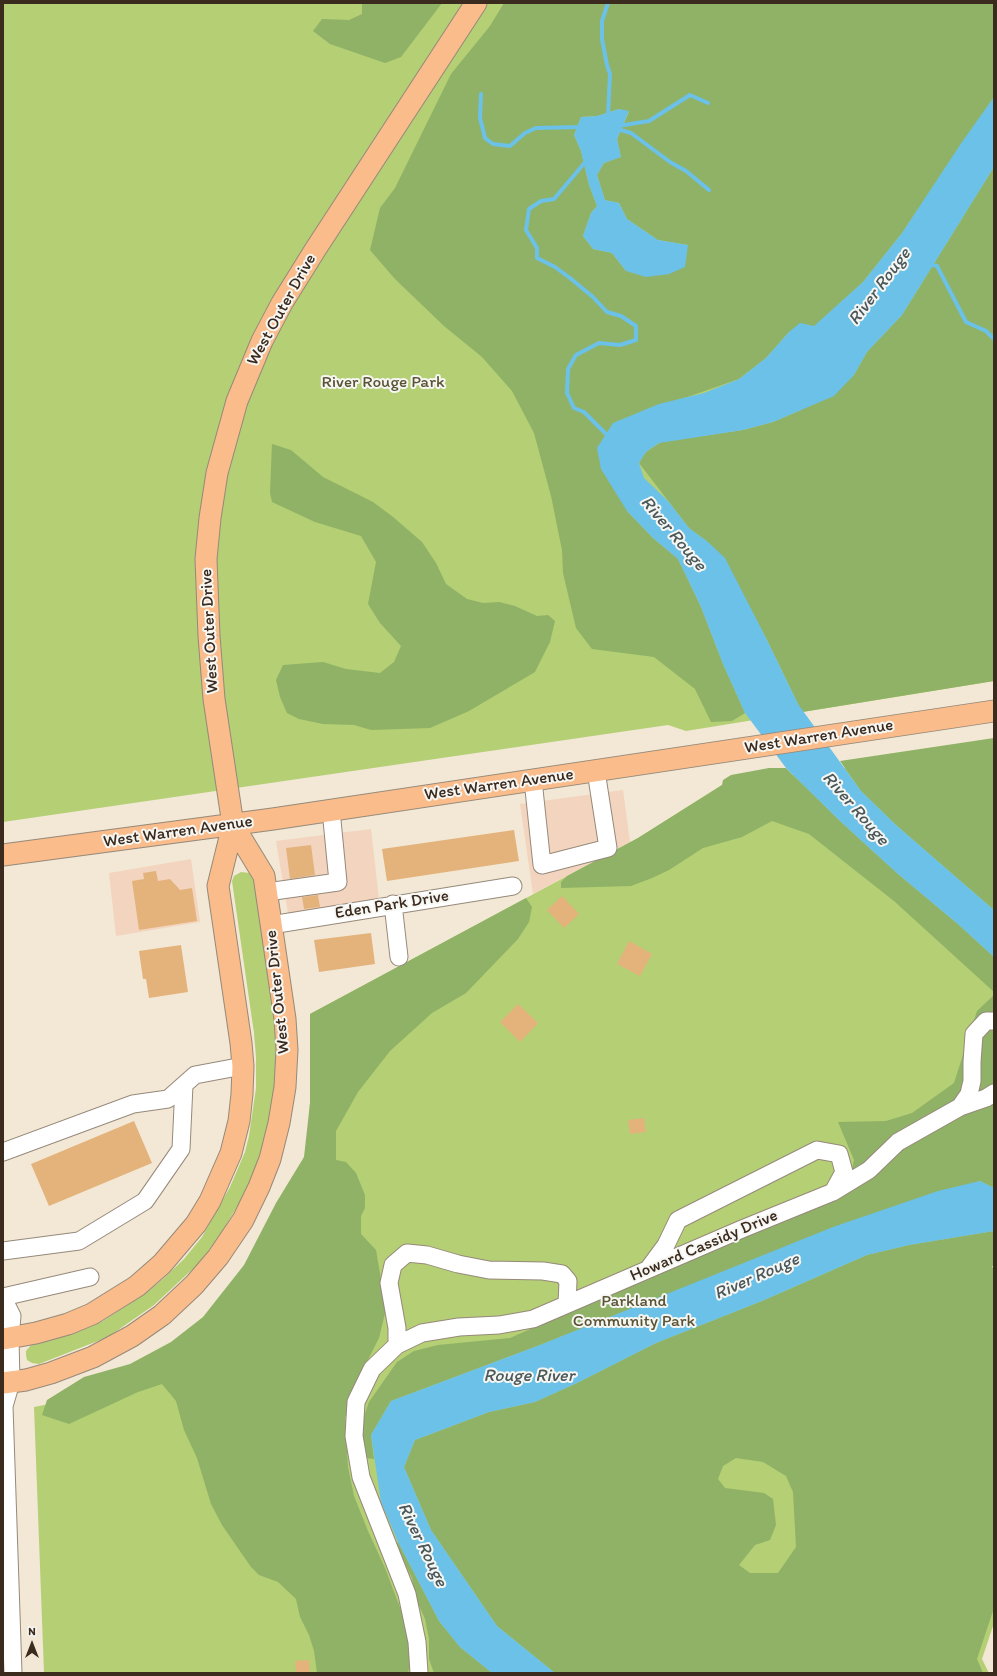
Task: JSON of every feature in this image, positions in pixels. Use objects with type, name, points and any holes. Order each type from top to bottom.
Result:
[{"type":"main road","name":"West Outer Drive","points":[[7,1382],[26,1380],[72,1366],[112,1347],[138,1332],[162,1315],[194,1285],[218,1257],[243,1220],[260,1187],[270,1159],[280,1123],[285,1087],[287,1050],[285,1019],[264,876],[233,825],[214,699],[209,636],[206,559],[211,510],[226,437],[250,366],[282,303],[314,250],[476,3]]},
{"type":"main road","name":"West Warren Avenue","points":[[3,855],[233,825],[994,711]]},
{"type":"main road","name":"West Outer Drive","points":[[7,1339],[68,1324],[92,1314],[137,1286],[162,1264],[180,1245],[210,1201],[231,1153],[239,1121],[242,1094],[243,1066],[241,1043],[218,886],[233,825]]},
{"type":"main road","points":[[222,868],[258,866]]},
{"type":"street","points":[[533,780],[542,865],[608,848],[596,771]]},
{"type":"street","points":[[267,892],[338,882],[331,810]]},
{"type":"street","name":"Eden Park Drive","points":[[271,925],[393,904],[513,886]]},
{"type":"street","points":[[393,904],[399,957]]},
{"type":"street","points":[[960,1107],[969,1094],[972,1081],[974,1034],[986,1021],[994,1021]]},
{"type":"street","points":[[3,1152],[133,1104],[168,1099],[195,1075],[243,1066]]},
{"type":"street","points":[[3,1251],[79,1241],[145,1201],[181,1149],[184,1085]]},
{"type":"street","name":"Howard Cassidy Drive","points":[[419,1673],[417,1642],[407,1594],[361,1477],[354,1436],[356,1402],[372,1369],[397,1345],[422,1333],[459,1326],[499,1325],[533,1319],[648,1269],[833,1192],[869,1170],[898,1142],[960,1107],[986,1098],[994,1093]]},
{"type":"street","points":[[648,1269],[666,1246],[678,1220],[817,1150],[839,1154],[844,1172],[833,1192]]},
{"type":"street","points":[[666,1246],[680,1256]]},
{"type":"street","points":[[397,1345],[397,1328],[389,1283],[393,1265],[407,1253],[427,1255],[458,1264],[489,1270],[543,1271],[562,1274],[568,1281],[567,1304]]},
{"type":"street","points":[[12,1673],[4,1406],[7,1382],[7,1339],[12,1316],[3,1297],[90,1277]]},
{"type":"shaded area","points":[[623,790],[630,842],[533,894],[520,804]]},
{"type":"shaded area","points":[[371,829],[379,899],[296,914],[288,913],[276,841]]},
{"type":"shaded area","points":[[191,859],[200,922],[116,936],[109,873]]},
{"type":"green space","name":"River Rouge Park","points":[[3,3],[994,3],[994,681],[686,731],[668,725],[3,822]]},
{"type":"green space","points":[[362,3],[442,3],[401,57],[385,63],[330,44],[313,31],[322,19],[349,20],[362,14]]},
{"type":"green space","points":[[504,3],[994,3],[994,97],[902,233],[863,282],[814,327],[789,332],[766,358],[739,379],[613,423],[627,511],[653,538],[678,559],[701,607],[723,664],[745,713],[732,721],[711,722],[695,689],[654,657],[592,649],[576,628],[563,573],[562,550],[551,496],[534,433],[512,391],[482,357],[444,326],[395,279],[370,250],[380,208],[395,188],[451,74],[490,26]],"holes":[[[619,109],[629,112],[617,139],[621,157],[604,163],[597,175],[605,200],[619,203],[627,219],[658,240],[688,245],[626,271],[612,253],[593,249],[583,236],[591,213],[597,206],[589,185],[581,151],[574,135],[581,117],[597,116]]]},
{"type":"green space","points":[[994,167],[994,681],[802,712],[745,599],[708,542],[689,528],[639,463],[646,452],[661,442],[743,430],[773,422],[801,410],[854,375],[867,352],[902,315]]},
{"type":"green space","points":[[272,444],[291,450],[323,477],[373,502],[393,517],[422,542],[436,563],[446,584],[467,599],[483,603],[499,602],[515,606],[537,616],[548,615],[555,621],[550,642],[535,672],[469,711],[430,728],[371,730],[354,725],[323,724],[299,719],[287,713],[280,697],[276,680],[283,665],[323,662],[346,669],[380,673],[394,662],[401,646],[380,623],[368,604],[376,562],[361,536],[315,522],[272,502],[270,493]]},
{"type":"green space","points":[[994,738],[994,910],[896,825],[861,791],[840,761]]},
{"type":"green space","name":"Parkland Community Park","points":[[994,747],[994,1266],[992,1266],[994,1271],[994,1623],[982,1659],[989,1673],[44,1673],[34,1407],[84,1397],[207,1327],[291,1199],[307,1147],[310,1103],[310,1014],[638,838],[722,785]]},
{"type":"green space","points":[[769,768],[786,768],[841,822],[898,874],[959,925],[994,957],[994,992],[894,901],[809,834],[772,821],[742,837],[703,848],[669,870],[631,886],[561,888],[561,882],[567,876],[638,838],[722,785],[723,780],[731,775]]},
{"type":"green space","points":[[241,872],[249,873],[254,881],[276,1027],[276,1076],[274,1097],[264,1145],[255,1171],[241,1200],[217,1240],[198,1264],[154,1305],[108,1337],[39,1364],[32,1363],[27,1360],[26,1355],[26,1351],[31,1345],[78,1332],[103,1321],[146,1293],[184,1259],[202,1237],[230,1187],[245,1152],[249,1136],[256,1088],[256,1057],[254,1033],[232,881],[234,876]]},
{"type":"green space","points":[[526,898],[532,907],[529,922],[518,939],[466,993],[432,1013],[390,1051],[358,1092],[336,1131],[336,1160],[346,1162],[356,1173],[365,1195],[365,1208],[361,1216],[361,1234],[376,1250],[386,1309],[379,1338],[355,1385],[345,1418],[348,1467],[354,1496],[385,1568],[410,1634],[409,1669],[408,1673],[317,1673],[314,1651],[309,1635],[300,1617],[296,1599],[278,1582],[259,1575],[251,1567],[222,1525],[211,1504],[197,1458],[184,1430],[176,1401],[162,1384],[138,1392],[69,1424],[42,1415],[47,1400],[84,1377],[130,1364],[171,1342],[203,1317],[244,1265],[276,1203],[304,1157],[310,1103],[310,1014]]},
{"type":"green space","points":[[994,995],[994,1188],[980,1181],[663,1296],[540,1345],[391,1401],[371,1435],[374,1459],[366,1458],[363,1452],[362,1422],[369,1402],[397,1362],[414,1351],[438,1345],[510,1338],[601,1298],[851,1174],[854,1160],[838,1122],[886,1121],[912,1113],[954,1083],[977,1011]]},
{"type":"green space","points":[[994,1231],[994,1266],[992,1266],[994,1271],[994,1608],[977,1659],[983,1673],[555,1673],[497,1626],[431,1530],[404,1467],[415,1440],[489,1412],[535,1402],[577,1383],[656,1343],[762,1301],[867,1255],[909,1245]],"holes":[[[736,1458],[763,1462],[786,1476],[793,1492],[796,1547],[778,1573],[750,1573],[739,1565],[755,1545],[770,1540],[776,1525],[773,1499],[764,1493],[725,1488],[718,1479],[723,1466]]]},
{"type":"green space","points":[[398,1542],[439,1621],[460,1647],[492,1673],[434,1673],[429,1659],[429,1639],[425,1619],[416,1599],[412,1578],[396,1545]]},
{"type":"water","name":"River Rouge","points":[[994,97],[994,167],[902,315],[867,352],[854,375],[834,396],[773,422],[743,430],[659,443],[646,452],[639,463],[644,478],[668,501],[689,528],[708,542],[725,558],[798,704],[861,791],[896,825],[994,910],[994,957],[959,925],[898,874],[841,822],[786,768],[745,713],[723,664],[701,607],[678,559],[653,538],[627,511],[601,469],[597,448],[613,423],[659,404],[704,393],[739,379],[766,358],[789,332],[800,323],[814,326],[863,282],[902,233],[962,142]]},
{"type":"water","points":[[619,109],[629,111],[617,139],[621,157],[604,163],[597,175],[605,200],[619,203],[627,219],[658,240],[688,245],[685,267],[669,274],[646,277],[626,271],[612,253],[593,249],[583,236],[591,213],[597,206],[589,185],[581,151],[574,135],[581,117],[597,116]]},
{"type":"water","name":"Rouge River","points":[[980,1181],[994,1188],[994,1231],[909,1245],[867,1255],[762,1301],[656,1343],[577,1383],[535,1402],[489,1412],[415,1440],[404,1467],[431,1530],[497,1626],[555,1673],[492,1673],[460,1647],[439,1621],[398,1542],[381,1502],[371,1435],[391,1401],[540,1345],[833,1227],[938,1191]]},
{"type":"building","points":[[514,830],[519,861],[387,881],[382,849]]},
{"type":"building","points":[[311,845],[315,875],[290,879],[286,848]]},
{"type":"building","points":[[156,871],[158,881],[170,879],[180,890],[192,888],[197,921],[139,930],[132,881],[144,879],[143,873]]},
{"type":"building","points":[[318,895],[320,907],[304,909],[302,897]]},
{"type":"building","points":[[562,896],[579,914],[564,928],[547,910]]},
{"type":"building","points":[[371,933],[375,964],[319,972],[314,940]]},
{"type":"building","points":[[629,941],[652,954],[640,976],[617,964]]},
{"type":"building","points":[[181,945],[188,992],[149,998],[146,979],[143,979],[139,951]]},
{"type":"building","points":[[518,1004],[538,1023],[520,1042],[500,1022]]},
{"type":"building","points":[[644,1118],[646,1132],[630,1134],[628,1120]]},
{"type":"building","points":[[134,1121],[152,1163],[49,1206],[31,1164]]},
{"type":"building","points":[[309,1660],[310,1673],[296,1673],[295,1661]]},
{"type":"waterway","points":[[608,3],[602,21],[602,39],[610,74],[608,116]]},
{"type":"waterway","points":[[481,94],[480,118],[485,138],[493,144],[510,146],[525,133],[536,128],[581,127]]},
{"type":"waterway","points":[[618,126],[649,121],[690,95],[708,103]]},
{"type":"waterway","points":[[617,129],[631,133],[670,162],[686,171],[709,190]]},
{"type":"waterway","points":[[587,160],[554,199],[541,201],[529,209],[526,230],[537,248],[537,258],[555,267],[570,278],[593,297],[607,312],[621,316],[636,326],[636,340],[620,345],[599,343],[576,355],[568,369],[567,393],[574,408],[584,412],[610,438]]},
{"type":"waterway","points":[[928,264],[937,266],[966,322],[986,331],[994,339]]}]
